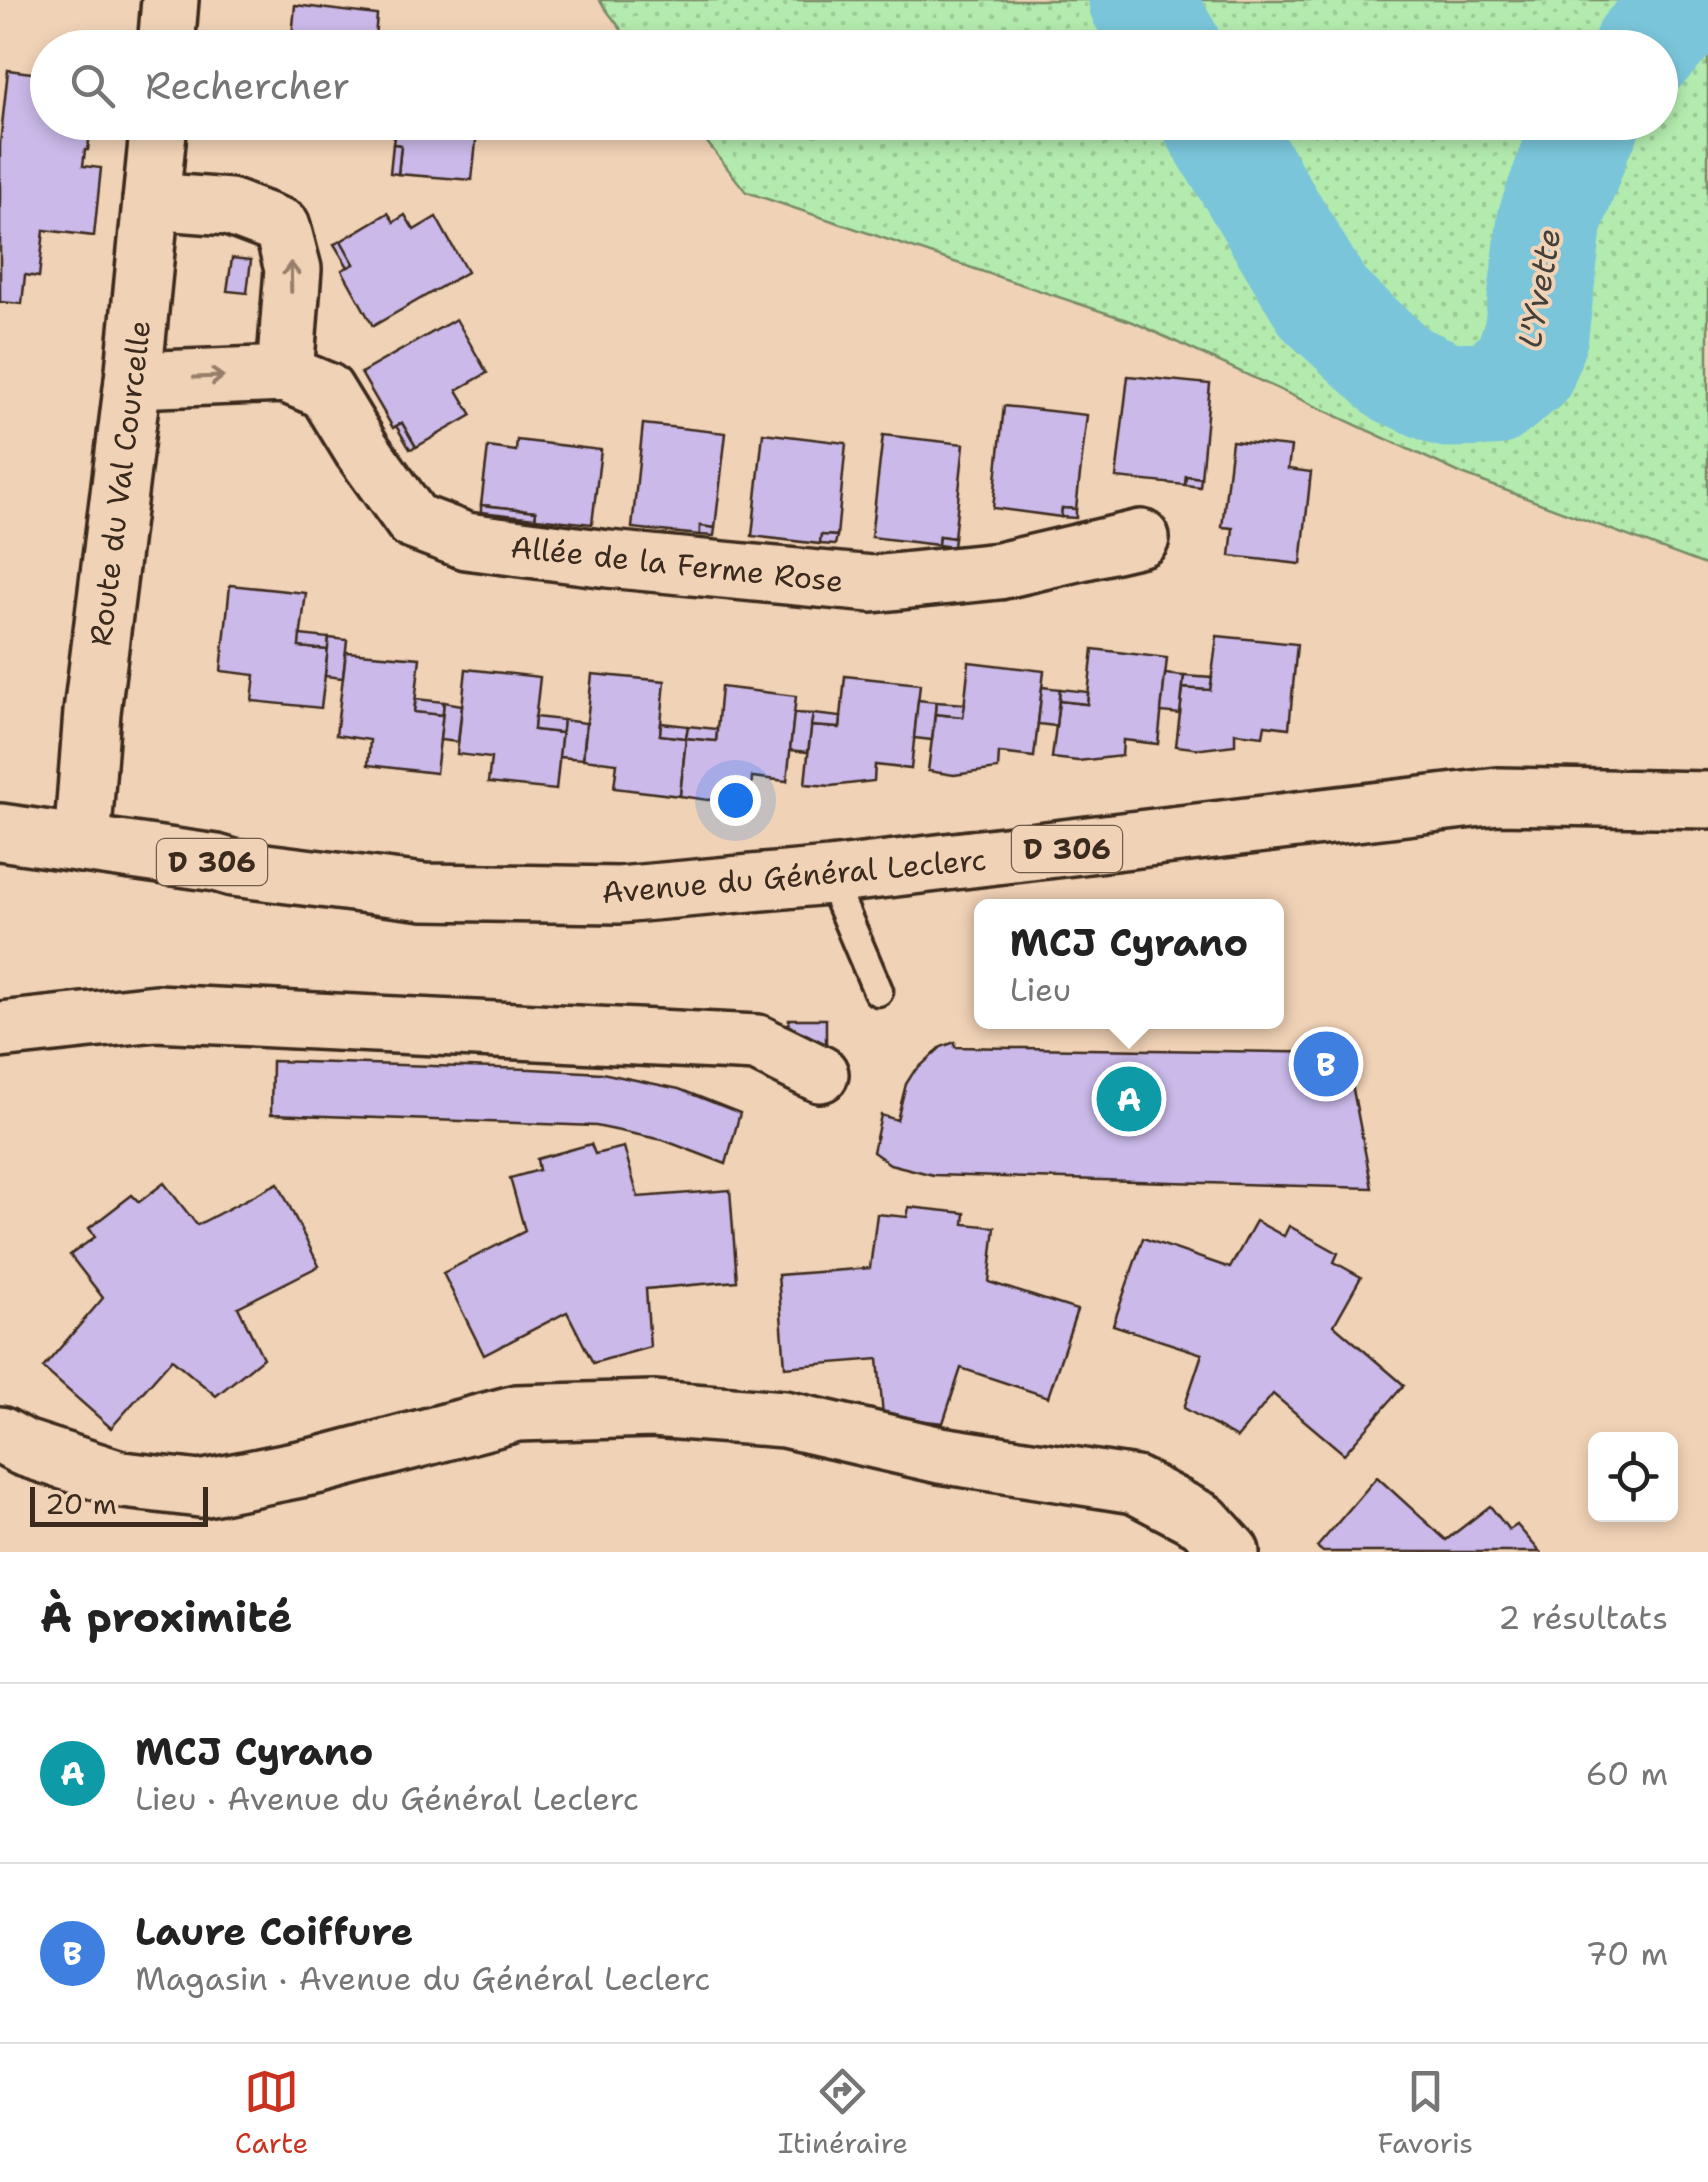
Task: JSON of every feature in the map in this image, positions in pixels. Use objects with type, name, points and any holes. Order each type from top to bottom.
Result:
[{"type":"street","points":[[168,30],[170,0]]},
{"type":"street","name":"Route du Val Courcelle","points":[[82,844],[92,712],[133,380],[157,140]]},
{"type":"street","points":[[152,201],[229,207],[282,226],[293,269],[286,374]]},
{"type":"street","name":"Allée de la Ferme Rose","points":[[133,380],[286,374],[326,391],[362,450],[413,520],[466,541],[872,584],[1000,571],[1142,538]]},
{"type":"street","name":"Avenue du Général Leclerc","points":[[0,832],[424,892],[618,896],[829,876],[1498,796],[1708,800]]},
{"type":"street","points":[[0,1030],[156,1014],[756,1043],[820,1074]]},
{"type":"street","points":[[0,1435],[24,1448],[124,1480],[200,1489],[320,1465],[516,1412],[653,1409],[784,1419],[940,1455],[1135,1486],[1203,1521],[1231,1552]]},
{"type":"lane","points":[[829,876],[878,991]]},
{"type":"green space","points":[[599,0],[1708,0],[1708,566],[1462,474],[1133,322],[746,192],[705,140],[1678,140],[1678,30],[622,30]]},
{"type":"building","points":[[295,5],[377,15],[376,30],[293,30]]},
{"type":"building","points":[[8,70],[30,73],[30,140],[89,140],[83,166],[101,168],[94,236],[44,230],[39,277],[25,275],[22,304],[0,302],[0,144]]},
{"type":"building","points":[[394,140],[476,140],[472,180],[398,174],[401,145],[393,144]]},
{"type":"building","points":[[393,144],[401,145],[398,174],[390,173]]},
{"type":"building","points":[[388,213],[394,222],[405,215],[414,230],[436,217],[467,272],[373,326],[342,270],[354,264],[341,241]]},
{"type":"building","points":[[341,241],[354,264],[348,267],[334,244]]},
{"type":"building","points":[[232,258],[251,260],[247,293],[227,291]]},
{"type":"building","points":[[456,319],[487,373],[457,390],[472,415],[416,447],[402,423],[393,428],[361,373]]},
{"type":"building","points":[[1128,376],[1210,384],[1201,478],[1186,476],[1185,485],[1116,478]]},
{"type":"building","points":[[1004,406],[1087,415],[1076,509],[1062,508],[1061,517],[993,508]]},
{"type":"building","points":[[402,423],[416,447],[410,449],[396,426]]},
{"type":"building","points":[[643,424],[726,433],[715,528],[700,526],[700,535],[632,528]]},
{"type":"building","points":[[763,433],[846,443],[837,536],[821,535],[820,544],[752,536]]},
{"type":"building","points":[[883,435],[964,444],[954,538],[939,536],[938,545],[871,537]]},
{"type":"building","points":[[517,440],[601,450],[592,524],[535,518],[536,511],[481,505],[488,447],[516,451]]},
{"type":"building","points":[[1232,441],[1291,447],[1288,469],[1311,472],[1301,564],[1230,556],[1233,528],[1222,527]]},
{"type":"building","points":[[1186,476],[1201,478],[1200,487],[1185,485]]},
{"type":"building","points":[[481,505],[536,511],[535,518],[481,512]]},
{"type":"building","points":[[1062,508],[1076,509],[1076,518],[1061,517]]},
{"type":"building","points":[[700,526],[715,528],[714,536],[700,535]]},
{"type":"building","points":[[821,535],[837,536],[835,545],[820,544]]},
{"type":"building","points":[[939,536],[954,538],[953,547],[938,545]]},
{"type":"building","points":[[230,585],[306,593],[299,647],[328,650],[321,708],[252,701],[255,675],[221,671]]},
{"type":"building","points":[[300,635],[329,638],[328,650],[299,647]]},
{"type":"building","points":[[1217,636],[1297,644],[1289,728],[1265,725],[1263,736],[1235,733],[1235,745],[1202,749],[1176,746],[1183,688],[1210,690]]},
{"type":"building","points":[[329,638],[347,640],[343,678],[325,676]]},
{"type":"building","points":[[1093,649],[1167,658],[1158,744],[1123,740],[1122,756],[1078,761],[1052,758],[1059,701],[1087,704]]},
{"type":"building","points":[[346,652],[420,658],[414,712],[443,715],[436,773],[368,765],[370,740],[336,735]]},
{"type":"building","points":[[969,662],[1044,671],[1034,757],[999,753],[998,769],[954,775],[928,771],[935,714],[963,717]]},
{"type":"building","points":[[466,669],[540,677],[534,730],[562,733],[556,790],[488,783],[491,758],[457,754]]},
{"type":"building","points":[[592,674],[665,681],[660,735],[686,738],[680,796],[614,788],[617,763],[583,759]]},
{"type":"building","points":[[1165,674],[1184,676],[1180,714],[1161,712]]},
{"type":"building","points":[[845,676],[920,684],[911,769],[875,765],[874,781],[831,786],[805,784],[811,726],[840,728]]},
{"type":"building","points":[[1184,676],[1212,678],[1210,690],[1183,688]]},
{"type":"building","points":[[721,687],[796,696],[787,781],[752,777],[751,794],[708,800],[680,796],[686,738],[716,741]]},
{"type":"building","points":[[1042,687],[1060,689],[1056,726],[1038,724]]},
{"type":"building","points":[[1060,689],[1088,692],[1087,704],[1059,701]]},
{"type":"building","points":[[416,699],[444,702],[443,715],[414,712]]},
{"type":"building","points":[[918,700],[936,702],[932,740],[914,738]]},
{"type":"building","points":[[444,702],[462,705],[458,742],[440,740]]},
{"type":"building","points":[[936,702],[965,704],[963,717],[935,714]]},
{"type":"building","points":[[794,713],[813,714],[808,752],[790,750]]},
{"type":"building","points":[[813,714],[841,717],[840,728],[811,726]]},
{"type":"building","points":[[535,717],[563,720],[562,733],[534,730]]},
{"type":"building","points":[[563,720],[586,723],[583,759],[559,757]]},
{"type":"building","points":[[661,723],[688,726],[686,738],[660,735]]},
{"type":"building","points":[[688,726],[717,729],[716,741],[686,738]]},
{"type":"building","points":[[789,1019],[826,1019],[826,1054],[789,1053]]},
{"type":"building","points":[[955,1042],[955,1047],[1346,1053],[1372,1188],[933,1175],[890,1164],[873,1152],[881,1115],[897,1120],[906,1084],[913,1073],[941,1047]]},
{"type":"building","points":[[272,1061],[602,1073],[679,1089],[740,1113],[726,1164],[663,1140],[596,1126],[271,1114]]},
{"type":"building","points":[[591,1144],[595,1154],[624,1147],[638,1197],[730,1190],[737,1281],[646,1289],[650,1347],[593,1363],[567,1312],[484,1355],[443,1273],[525,1231],[510,1178],[539,1170],[537,1159]]},
{"type":"building","points":[[164,1183],[197,1225],[278,1183],[319,1266],[238,1307],[263,1358],[216,1396],[172,1359],[111,1428],[43,1368],[103,1298],[70,1255],[95,1237],[89,1228],[132,1195],[139,1202]]},
{"type":"building","points":[[909,1207],[965,1213],[964,1224],[995,1227],[989,1282],[1077,1310],[1048,1397],[961,1368],[943,1423],[883,1416],[878,1359],[785,1367],[778,1275],[870,1268],[877,1214],[907,1217]]},
{"type":"building","points":[[1256,1221],[1284,1236],[1289,1226],[1338,1253],[1334,1262],[1361,1277],[1334,1325],[1404,1385],[1344,1454],[1273,1394],[1237,1438],[1184,1408],[1202,1354],[1113,1325],[1143,1238],[1230,1268]]},
{"type":"building","points":[[1377,1477],[1446,1540],[1490,1506],[1509,1530],[1517,1525],[1540,1552],[1323,1552],[1317,1547]]},
{"type":"waterway","name":"L'Yvette","points":[[1141,0],[1158,30]]},
{"type":"waterway","name":"L'Yvette","points":[[1662,30],[1691,0]]},
{"type":"waterway","name":"L'Yvette","points":[[1226,140],[1324,304],[1400,374],[1448,395],[1492,394],[1524,368],[1536,333],[1550,220],[1579,140]]},
{"type":"place","name":"Laure Coiffure","points":[[1326,1064]]},
{"type":"place","name":"MCJ Cyrano","points":[[1129,1099]]}]
